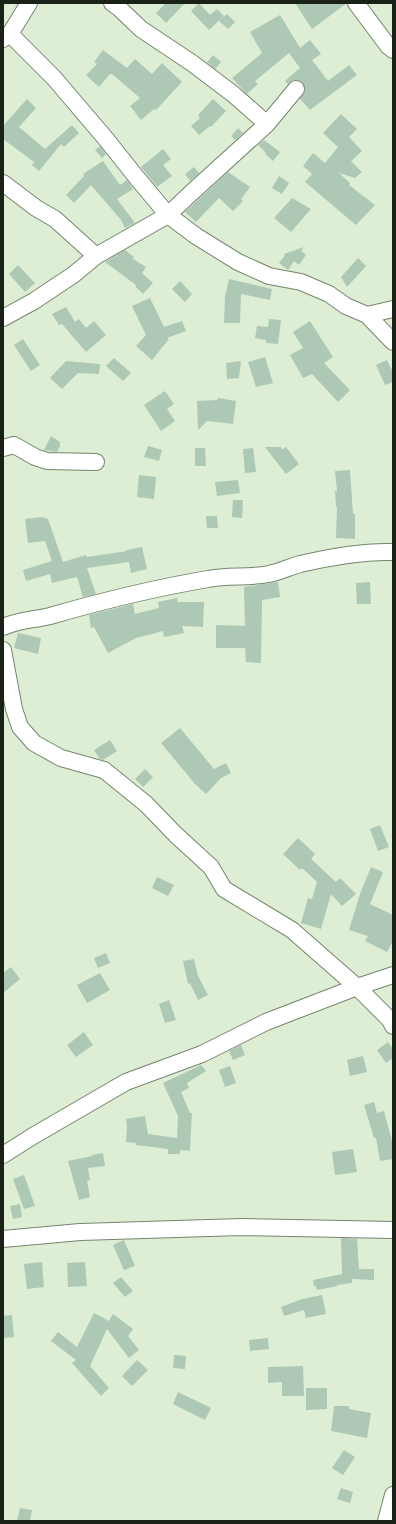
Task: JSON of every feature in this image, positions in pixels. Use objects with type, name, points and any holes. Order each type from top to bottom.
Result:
[{"type":"street","points":[[29,3],[6,36],[54,78],[168,215],[196,236],[238,262],[269,276],[302,282],[329,294],[346,306],[367,314],[393,342]]},
{"type":"street","points":[[112,3],[141,28],[192,63],[233,94],[267,124]]},
{"type":"street","points":[[356,3],[388,46],[393,50]]},
{"type":"street","points":[[3,318],[34,301],[73,275],[96,256],[168,215],[267,124],[296,89]]},
{"type":"street","points":[[3,183],[36,208],[56,219],[96,256]]},
{"type":"street","points":[[367,314],[393,309]]},
{"type":"street","points":[[3,448],[14,445],[47,462],[96,462]]},
{"type":"street","points":[[3,627],[15,622],[46,617],[94,603],[114,600],[150,590],[210,578],[268,574],[299,564],[327,558],[372,552],[393,552]]},
{"type":"street","points":[[3,650],[14,709],[20,727],[34,743],[61,758],[104,770],[146,804],[175,834],[211,867],[224,889],[292,930],[357,987],[390,1020],[393,1026]]},
{"type":"street","points":[[3,1155],[126,1082],[202,1054],[266,1022],[357,987],[393,975]]},
{"type":"street","points":[[3,1239],[80,1232],[241,1227],[393,1230]]},
{"type":"street","points":[[386,1521],[393,1494]]},
{"type":"building","points":[[166,3],[185,3],[166,23],[156,13]]},
{"type":"building","points":[[199,3],[210,15],[217,9],[224,16],[209,30],[191,11]]},
{"type":"building","points":[[295,3],[347,3],[312,29]]},
{"type":"building","points":[[227,14],[235,22],[228,29],[219,21]]},
{"type":"building","points":[[280,15],[300,48],[310,40],[321,54],[312,60],[328,81],[349,65],[357,75],[310,110],[300,99],[305,90],[302,82],[293,80],[288,84],[285,81],[300,68],[289,53],[255,81],[258,84],[247,94],[232,78],[262,53],[250,32]]},
{"type":"building","points":[[103,50],[127,68],[135,59],[152,74],[162,63],[182,82],[156,110],[154,109],[141,120],[130,106],[140,98],[112,74],[110,74],[99,87],[86,75],[97,64],[94,62]]},
{"type":"building","points":[[213,55],[221,62],[215,69],[207,62]]},
{"type":"building","points":[[27,99],[36,108],[19,127],[45,149],[72,125],[79,133],[64,147],[61,144],[39,171],[32,165],[34,162],[3,139],[3,126]]},
{"type":"building","points":[[213,99],[226,111],[211,127],[210,126],[199,135],[191,126],[200,118],[198,115]]},
{"type":"building","points":[[341,114],[357,129],[349,137],[362,151],[351,161],[362,172],[355,178],[339,173],[350,183],[349,185],[375,205],[356,225],[305,182],[312,174],[303,166],[313,153],[325,163],[338,147],[323,133]]},
{"type":"building","points":[[238,128],[243,133],[235,140],[231,136]]},
{"type":"building","points":[[264,140],[280,152],[273,161],[258,145]]},
{"type":"building","points":[[100,146],[106,154],[102,158],[95,150]]},
{"type":"building","points":[[163,149],[171,159],[163,165],[172,176],[157,187],[141,167]]},
{"type":"building","points":[[103,161],[120,185],[127,180],[133,189],[117,199],[135,223],[125,228],[121,220],[91,185],[74,203],[66,195],[84,176],[83,174]]},
{"type":"building","points":[[194,167],[199,173],[190,181],[185,174]]},
{"type":"building","points":[[228,172],[250,187],[241,199],[243,201],[233,211],[219,198],[196,222],[185,212]]},
{"type":"building","points":[[279,176],[289,183],[282,194],[272,188]]},
{"type":"building","points":[[292,198],[311,209],[291,232],[274,218]]},
{"type":"building","points":[[304,247],[301,251],[306,255],[299,265],[294,261],[288,270],[279,263],[285,255],[284,254]]},
{"type":"building","points":[[125,250],[134,257],[133,259],[146,267],[142,273],[153,283],[143,294],[135,286],[136,285],[105,262]]},
{"type":"building","points":[[358,258],[366,266],[347,287],[341,277]]},
{"type":"building","points":[[18,265],[35,283],[25,292],[9,274]]},
{"type":"building","points":[[229,279],[272,289],[270,300],[241,294],[240,323],[224,323],[225,297]]},
{"type":"building","points":[[180,281],[192,294],[185,302],[172,289]]},
{"type":"building","points":[[150,298],[164,327],[182,321],[186,331],[167,338],[169,339],[152,360],[136,346],[146,335],[132,306]]},
{"type":"building","points":[[66,307],[75,322],[79,319],[86,328],[94,321],[106,335],[86,352],[62,324],[59,325],[52,314]]},
{"type":"building","points":[[269,319],[281,320],[278,344],[266,343],[266,340],[255,338],[257,326],[268,327]]},
{"type":"building","points":[[310,321],[333,357],[324,363],[350,390],[338,402],[312,374],[303,378],[290,355],[303,348],[293,332]]},
{"type":"building","points":[[23,339],[40,365],[31,371],[14,345]]},
{"type":"building","points":[[265,357],[273,383],[256,387],[248,362]]},
{"type":"building","points":[[114,358],[131,373],[123,381],[106,366]]},
{"type":"building","points":[[387,360],[393,372],[393,382],[385,385],[376,365]]},
{"type":"building","points":[[66,361],[100,364],[99,374],[78,373],[62,389],[50,378]]},
{"type":"building","points":[[241,361],[239,378],[227,379],[226,363]]},
{"type":"building","points":[[165,391],[174,404],[167,409],[175,421],[161,431],[144,405]]},
{"type":"building","points":[[218,398],[236,401],[233,424],[207,421],[198,430],[197,401],[217,400]]},
{"type":"building","points":[[51,436],[60,442],[57,452],[44,450]]},
{"type":"building","points":[[148,446],[162,450],[159,461],[144,457]]},
{"type":"building","points":[[265,447],[281,447],[282,450],[286,447],[299,464],[286,474]]},
{"type":"building","points":[[195,448],[205,448],[206,466],[195,466]]},
{"type":"building","points":[[253,448],[256,472],[245,473],[243,449]]},
{"type":"building","points":[[350,470],[353,514],[355,514],[355,539],[336,538],[337,507],[335,491],[337,491],[335,471]]},
{"type":"building","points":[[139,475],[156,477],[154,499],[137,497]]},
{"type":"building","points":[[238,480],[240,493],[217,496],[215,482]]},
{"type":"building","points":[[233,500],[243,500],[242,518],[232,517]]},
{"type":"building","points":[[206,516],[217,516],[218,528],[207,528]]},
{"type":"building","points":[[42,517],[48,519],[63,562],[86,555],[87,557],[127,551],[126,550],[142,547],[147,569],[131,573],[129,562],[87,568],[96,594],[83,597],[77,577],[52,583],[50,574],[26,581],[23,570],[52,561],[45,541],[28,543],[25,519]]},
{"type":"building","points":[[278,582],[280,597],[262,600],[261,663],[246,662],[245,648],[216,648],[216,625],[245,626],[244,587]]},
{"type":"building","points":[[370,582],[371,604],[357,604],[356,583]]},
{"type":"building","points":[[177,598],[178,602],[204,602],[203,627],[182,626],[184,633],[164,637],[163,631],[136,638],[108,653],[94,627],[91,628],[89,615],[133,604],[135,614],[159,608],[158,602]]},
{"type":"building","points":[[18,633],[41,638],[38,654],[14,648]]},
{"type":"building","points":[[180,728],[214,769],[226,763],[231,773],[221,778],[206,794],[195,784],[161,743]]},
{"type":"building","points":[[110,740],[117,751],[103,760],[100,759],[94,750]]},
{"type":"building","points":[[145,769],[153,777],[143,787],[135,779]]},
{"type":"building","points":[[380,825],[389,847],[378,851],[370,829]]},
{"type":"building","points":[[298,838],[315,854],[311,859],[336,882],[340,878],[356,894],[342,906],[331,894],[321,929],[301,923],[308,898],[312,899],[317,882],[302,868],[300,870],[283,854]]},
{"type":"building","points":[[371,867],[383,872],[370,904],[393,915],[393,941],[387,952],[365,941],[368,936],[349,930],[360,894]]},
{"type":"building","points":[[157,877],[174,885],[168,896],[152,888]]},
{"type":"building","points":[[106,953],[110,963],[98,968],[94,958]]},
{"type":"building","points":[[194,959],[198,976],[208,995],[198,1000],[190,983],[188,984],[183,961]]},
{"type":"building","points":[[11,967],[20,979],[3,993],[3,973]]},
{"type":"building","points":[[100,973],[110,990],[87,1003],[77,985]]},
{"type":"building","points":[[169,1000],[176,1020],[165,1023],[159,1004]]},
{"type":"building","points":[[84,1032],[93,1045],[76,1057],[67,1045]]},
{"type":"building","points":[[388,1042],[393,1049],[393,1058],[386,1063],[377,1050]]},
{"type":"building","points":[[241,1045],[245,1055],[233,1060],[229,1051]]},
{"type":"building","points":[[363,1056],[367,1072],[350,1076],[347,1060]]},
{"type":"building","points":[[201,1065],[206,1071],[187,1083],[189,1088],[181,1092],[190,1113],[192,1113],[190,1151],[180,1150],[180,1154],[168,1154],[168,1149],[136,1145],[136,1143],[126,1142],[126,1119],[145,1116],[148,1134],[177,1138],[178,1116],[163,1083]]},
{"type":"building","points":[[230,1066],[236,1083],[225,1087],[219,1070]]},
{"type":"building","points":[[374,1102],[377,1113],[384,1111],[393,1145],[393,1159],[380,1161],[376,1138],[374,1138],[364,1105]]},
{"type":"building","points":[[353,1149],[357,1172],[335,1175],[332,1152]]},
{"type":"building","points":[[103,1153],[105,1166],[88,1168],[90,1180],[87,1181],[90,1197],[79,1200],[68,1161]]},
{"type":"building","points":[[24,1175],[35,1206],[24,1209],[13,1179]]},
{"type":"building","points":[[20,1204],[22,1217],[13,1219],[10,1206]]},
{"type":"building","points":[[341,1238],[357,1239],[359,1269],[374,1269],[374,1280],[352,1279],[352,1283],[317,1290],[316,1286],[314,1286],[313,1280],[342,1274]]},
{"type":"building","points":[[124,1240],[135,1266],[124,1270],[113,1245]]},
{"type":"building","points":[[42,1262],[44,1287],[27,1289],[24,1264]]},
{"type":"building","points":[[85,1262],[87,1286],[68,1287],[67,1263]]},
{"type":"building","points":[[121,1277],[133,1291],[125,1297],[113,1283]]},
{"type":"building","points":[[322,1295],[326,1314],[306,1318],[304,1310],[284,1316],[281,1307],[302,1299]]},
{"type":"building","points":[[94,1313],[109,1321],[113,1314],[133,1329],[128,1336],[139,1350],[129,1358],[107,1329],[90,1366],[109,1388],[101,1396],[72,1363],[76,1360],[51,1341],[58,1332],[77,1347]]},
{"type":"building","points":[[12,1315],[14,1337],[3,1338],[3,1316]]},
{"type":"building","points":[[268,1338],[269,1349],[250,1351],[249,1340]]},
{"type":"building","points":[[174,1355],[186,1356],[185,1369],[173,1368]]},
{"type":"building","points":[[137,1360],[148,1370],[132,1386],[122,1376]]},
{"type":"building","points":[[303,1366],[304,1396],[282,1396],[282,1382],[268,1383],[268,1367]]},
{"type":"building","points":[[306,1388],[327,1388],[327,1409],[306,1410]]},
{"type":"building","points":[[178,1392],[211,1408],[205,1420],[173,1404]]},
{"type":"building","points":[[334,1406],[349,1406],[349,1409],[371,1413],[367,1438],[331,1431]]},
{"type":"building","points":[[344,1450],[355,1457],[343,1475],[332,1468]]},
{"type":"building","points":[[341,1488],[353,1492],[350,1503],[337,1499]]},
{"type":"building","points":[[20,1508],[32,1510],[30,1521],[17,1521]]}]
